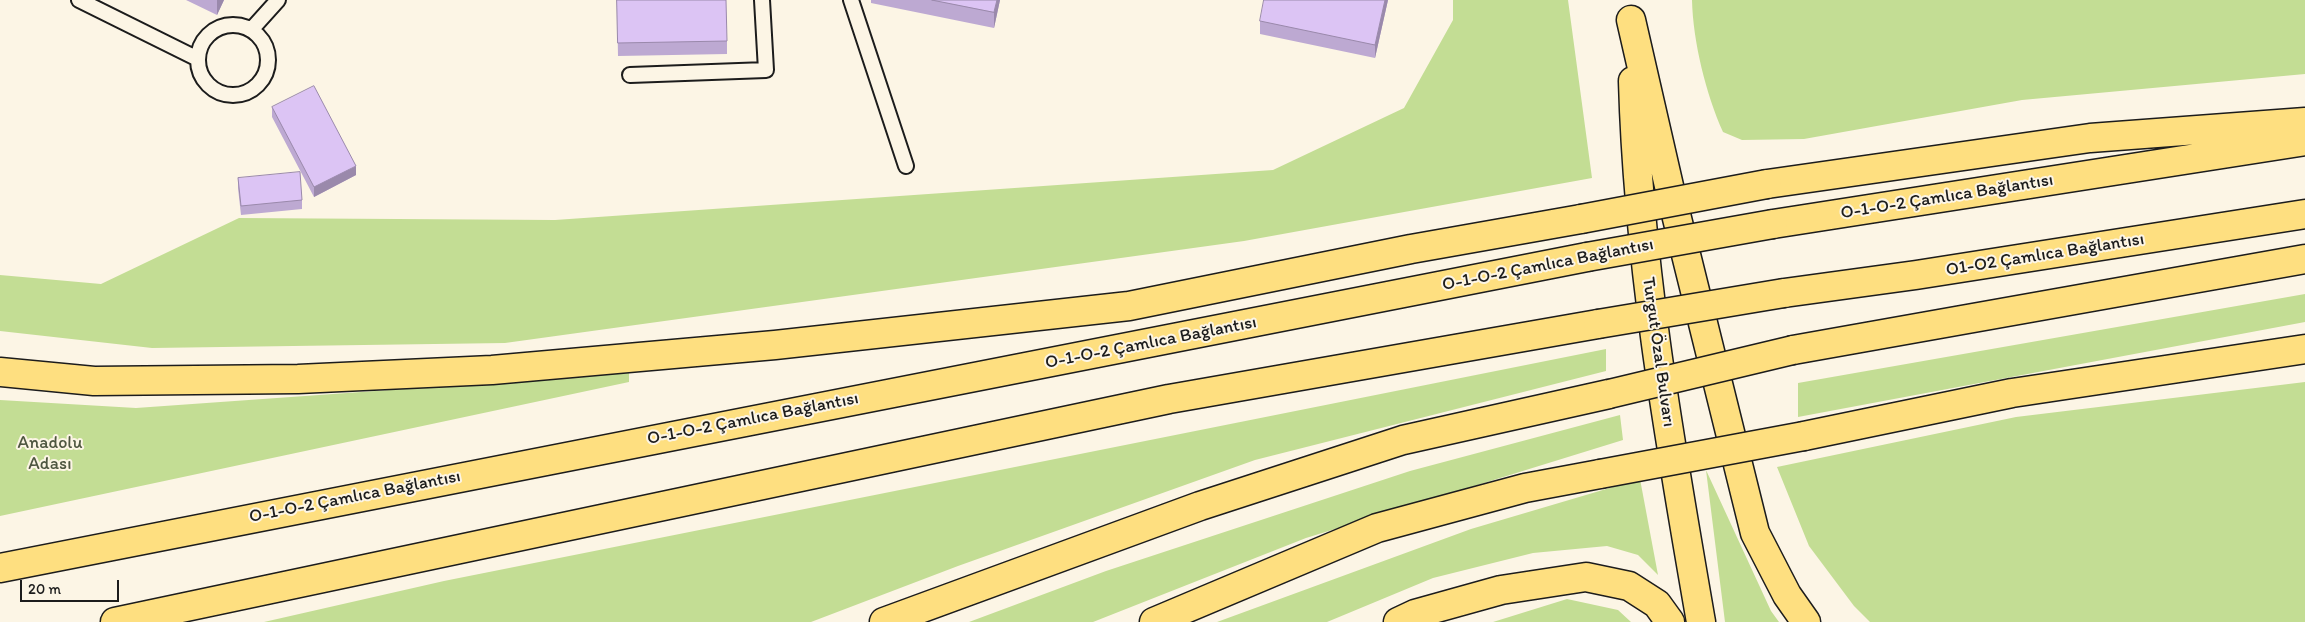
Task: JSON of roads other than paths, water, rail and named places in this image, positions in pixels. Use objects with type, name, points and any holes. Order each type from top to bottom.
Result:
[{"type":"main road","name":"Turgut Özal Bulvarı","points":[[1630,10],[1635,154],[1648,290],[1681,512],[1701,622]]},
{"type":"main road","points":[[1630,10],[1669,186],[1755,532],[1787,595],[1806,622]]},
{"type":"main road","points":[[0,372],[94,381],[298,379],[492,370],[775,345],[1130,306],[1411,249],[1767,184],[2090,138],[2305,122]]},
{"type":"main road","name":"O-1-O-2 Çamlıca Bağlantısı","points":[[0,568],[1587,257],[1773,224],[2305,141]]},
{"type":"main road","name":"O1-O2 Çamlıca Bağlantısı","points":[[115,622],[1169,399],[1784,293],[1916,275],[2305,214]]},
{"type":"main road","points":[[884,622],[1200,506],[1403,440],[1793,350],[2305,259]]},
{"type":"main road","points":[[1154,622],[1377,528],[1525,488],[1804,436],[2012,393],[2305,349]]},
{"type":"main road","points":[[1398,622],[1415,614],[1502,590],[1586,577],[1629,586],[1657,604],[1670,622]]},
{"type":"lane","points":[[78,0],[198,59]]},
{"type":"lane","points":[[251,30],[278,0]]},
{"type":"lane","points":[[630,75],[766,70],[762,0]]},
{"type":"lane","points":[[851,0],[906,166]]},
{"type":"lane","points":[[229,25],[241,26],[251,30],[260,38],[266,48],[268,60],[266,71],[260,82],[252,90],[241,95],[229,96],[208,86],[201,76],[198,59],[202,44],[208,35],[218,28],[229,25]]},
{"type":"park label","name":"Anadolu Adası","points":[[50,453]]}]
